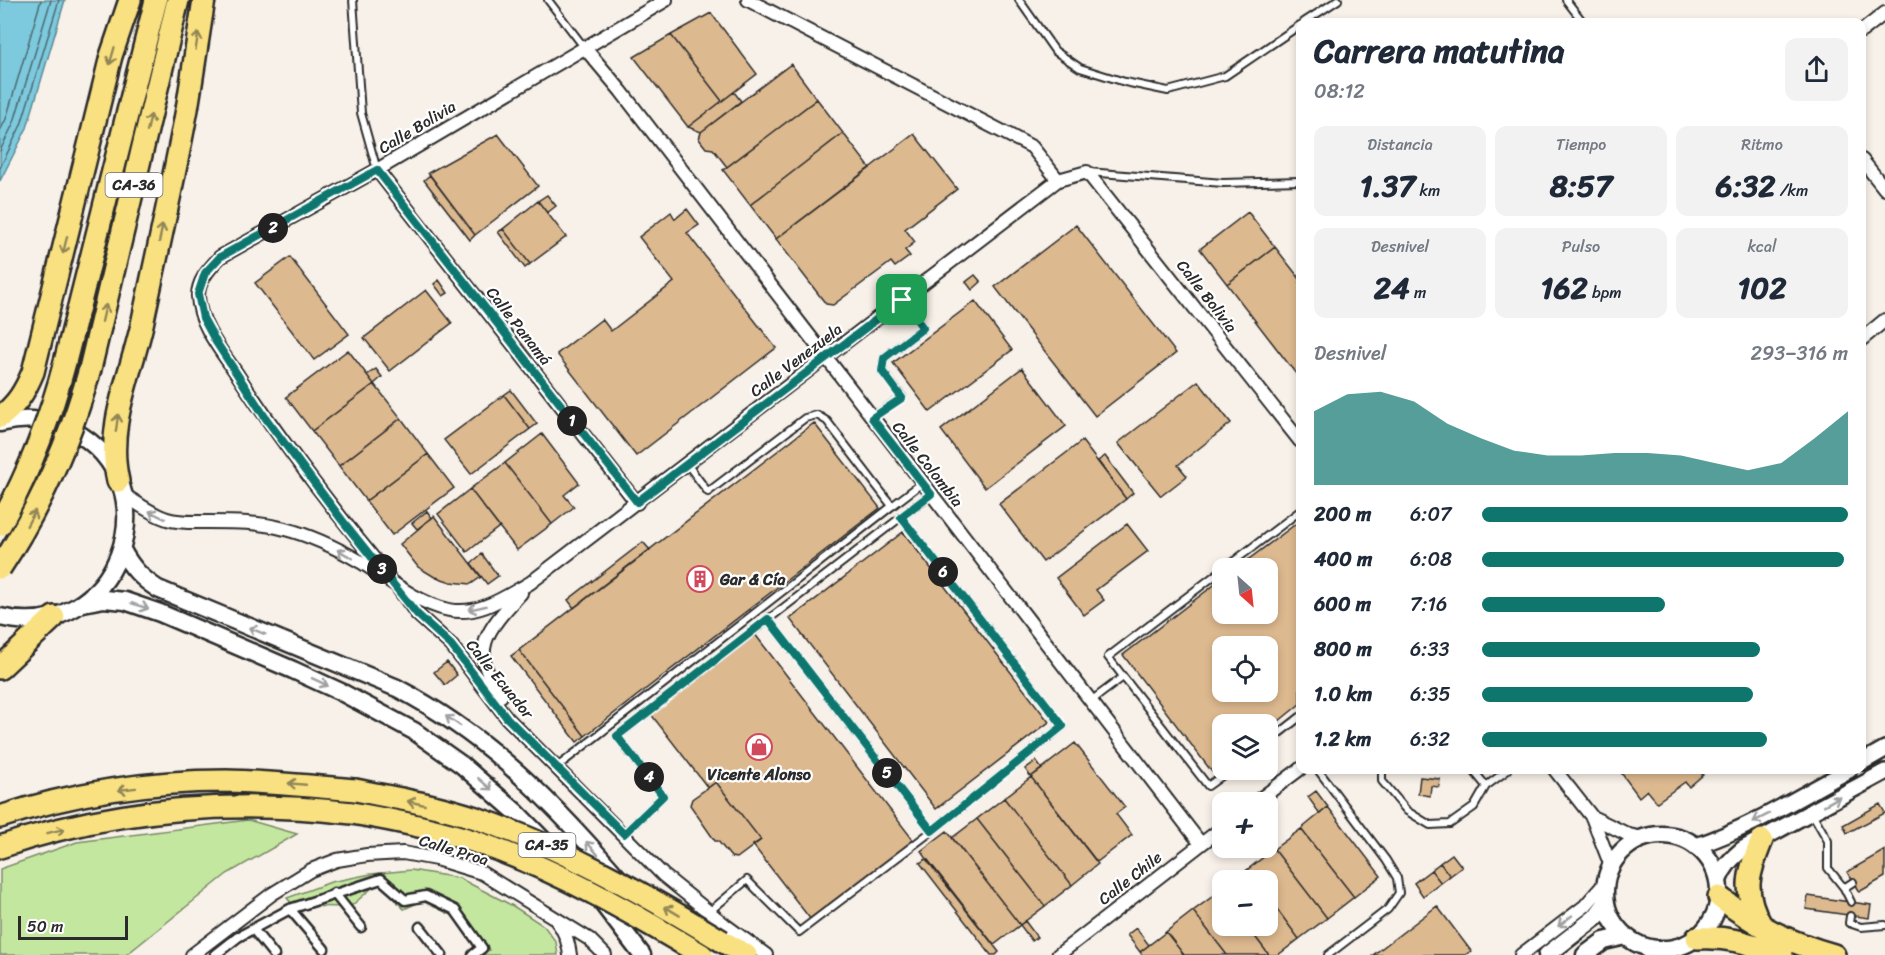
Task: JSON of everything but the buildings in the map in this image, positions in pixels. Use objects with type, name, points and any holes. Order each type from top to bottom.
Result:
[{"type":"highway","points":[[0,417],[22,397],[33,372],[111,56],[130,0]]},
{"type":"highway","name":"CA-36","points":[[0,525],[16,497],[54,404],[156,0]]},
{"type":"highway","name":"CA-36","points":[[0,568],[30,521],[46,489],[74,420],[90,369],[178,0]]},
{"type":"highway","points":[[121,488],[114,461],[114,440],[119,410],[139,338],[187,110],[204,0]]},
{"type":"highway","points":[[0,668],[54,616]]},
{"type":"highway","name":"CA-35","points":[[0,817],[65,799],[185,783],[252,782],[355,790],[438,807],[540,842],[632,888],[746,955]]},
{"type":"highway","name":"CA-35","points":[[0,847],[79,825],[162,811],[236,806],[287,807],[352,813],[436,830],[516,857],[586,889],[702,955]]},
{"type":"highway","points":[[1761,925],[1753,911],[1748,884],[1750,871],[1762,840]]},
{"type":"highway","points":[[1719,889],[1751,921],[1772,933],[1834,955]]},
{"type":"highway","points":[[1697,938],[1735,939],[1782,955]]},
{"type":"main road","points":[[0,423],[31,419],[67,428],[98,449],[106,459],[121,488],[126,523],[122,550],[109,577],[83,603]]},
{"type":"main road","points":[[122,550],[130,566],[158,588],[397,688],[424,702],[468,731],[516,770],[552,805],[686,955]]},
{"type":"main road","points":[[0,617],[22,621],[54,616],[83,603],[104,599],[125,601],[160,613],[351,697],[414,731],[462,765],[517,813],[593,891],[642,955]]},
{"type":"main road","points":[[1585,955],[1604,941],[1675,951],[1697,938],[1712,920],[1717,908],[1719,889],[1711,861],[1696,846],[1680,837],[1670,835],[1643,838],[1624,849],[1611,866],[1605,883],[1606,903],[1613,921],[1637,945]]},
{"type":"main road","points":[[1547,955],[1596,916],[1606,903]]},
{"type":"street","name":"Calle Bolivia","points":[[198,294],[205,273],[220,257],[377,170],[666,0]]},
{"type":"street","points":[[748,0],[1032,147],[1058,180]]},
{"type":"street","points":[[1866,29],[1885,13]]},
{"type":"street","name":"Calle Colombia","points":[[585,47],[1201,844]]},
{"type":"street","points":[[1866,165],[1885,189]]},
{"type":"street","name":"Calle Panamá","points":[[377,170],[637,502]]},
{"type":"street","name":"Calle Bolivia","points":[[1087,172],[1296,436]]},
{"type":"street","name":"Calle Venezuela","points":[[530,583],[1058,180],[1087,172]]},
{"type":"street","name":"Calle Ecuador","points":[[198,294],[203,318],[216,342],[267,420],[342,520],[417,614],[451,645],[507,718],[663,875],[725,926],[766,955]]},
{"type":"street","points":[[1866,336],[1885,320]]},
{"type":"street","points":[[121,488],[153,513],[168,520],[264,524],[285,528],[334,548],[426,601],[448,610],[480,609],[530,583]]},
{"type":"street","points":[[530,583],[494,622],[485,638],[483,659],[490,681],[554,764]]},
{"type":"street","points":[[1866,760],[1885,749]]},
{"type":"street","points":[[1269,792],[1296,772]]},
{"type":"street","points":[[1719,889],[1723,868],[1743,849],[1885,772]]},
{"type":"street","points":[[1558,774],[1592,817],[1611,866]]},
{"type":"street","points":[[1696,846],[1724,836],[1767,815],[1842,774]]},
{"type":"street","points":[[1592,817],[1629,836],[1643,838]]},
{"type":"street","name":"Calle Chile","points":[[1058,955],[1212,836]]},
{"type":"street","name":"Calle Proa","points":[[192,955],[272,894],[311,870],[337,860],[402,853],[436,859],[482,873],[589,939],[600,954]]},
{"type":"street","points":[[216,955],[238,937],[290,909],[381,879],[405,900],[426,896],[455,910],[482,948],[473,955]]},
{"type":"street","points":[[1521,955],[1585,906],[1605,883]]},
{"type":"street","points":[[334,893],[361,927]]},
{"type":"street","points":[[290,909],[324,949]]},
{"type":"street","points":[[552,915],[566,935],[570,955]]},
{"type":"street","points":[[420,927],[442,955]]},
{"type":"street","points":[[253,929],[274,955]]},
{"type":"lane","points":[[352,0],[361,113],[377,170]]},
{"type":"lane","points":[[548,0],[585,47]]},
{"type":"lane","points":[[1019,0],[1055,51],[1080,68],[1125,82],[1168,91],[1225,76],[1296,28]]},
{"type":"lane","points":[[1310,18],[1338,0]]},
{"type":"lane","points":[[1566,0],[1580,18]]},
{"type":"lane","points":[[1087,172],[1223,183],[1296,181]]},
{"type":"lane","points":[[872,418],[902,398],[882,371],[884,358],[923,328],[902,300]]},
{"type":"lane","points":[[687,464],[708,492],[805,417],[817,415],[827,421],[892,506]]},
{"type":"lane","points":[[554,764],[922,483]]},
{"type":"lane","points":[[624,834],[663,796],[617,736],[931,494]]},
{"type":"lane","points":[[1238,558],[1296,514]]},
{"type":"lane","points":[[709,913],[747,880],[799,932],[932,831],[1063,726],[901,517]]},
{"type":"lane","points":[[1212,577],[1108,657],[1208,786],[1216,780]]},
{"type":"lane","points":[[768,619],[932,831]]},
{"type":"lane","points":[[1091,701],[1123,677]]},
{"type":"lane","points":[[1278,734],[1296,720]]},
{"type":"lane","points":[[1321,774],[1386,860],[1397,878],[1399,893],[1389,909],[1328,955]]},
{"type":"lane","points":[[1382,774],[1383,781],[1407,812],[1430,825],[1450,824],[1474,807],[1486,786],[1502,774]]},
{"type":"lane","points":[[1476,774],[1486,786]]},
{"type":"lane","points":[[1812,813],[1828,841],[1828,868],[1844,888],[1851,902]]},
{"type":"lane","points":[[1844,888],[1853,882]]},
{"type":"lane","points":[[1850,915],[1849,923],[1861,927],[1885,925]]},
{"type":"green space","points":[[248,820],[297,834],[227,874],[126,955],[0,955],[0,869],[77,842]]},
{"type":"green space","points":[[411,870],[459,878],[513,906],[544,926],[556,942],[558,955],[482,955],[489,950],[467,922],[422,901],[404,909],[379,882],[350,907],[294,906],[287,898],[331,882],[371,874]]},
{"type":"water","points":[[0,0],[65,0],[27,128],[0,181]]},
{"type":"place","name":"Gar & Cía","points":[[700,579]]},
{"type":"place","name":"Vicente Alonso","points":[[759,747]]},
{"type":"route","points":[[377,170],[637,502],[902,300],[923,328],[884,358],[882,371],[902,398],[872,418],[931,494],[901,517],[1063,726],[932,831],[768,619],[617,736],[663,796],[624,834],[507,718],[451,645],[417,614],[342,520],[267,420],[216,342],[203,318],[198,294],[205,273],[220,257],[377,170]]}]
